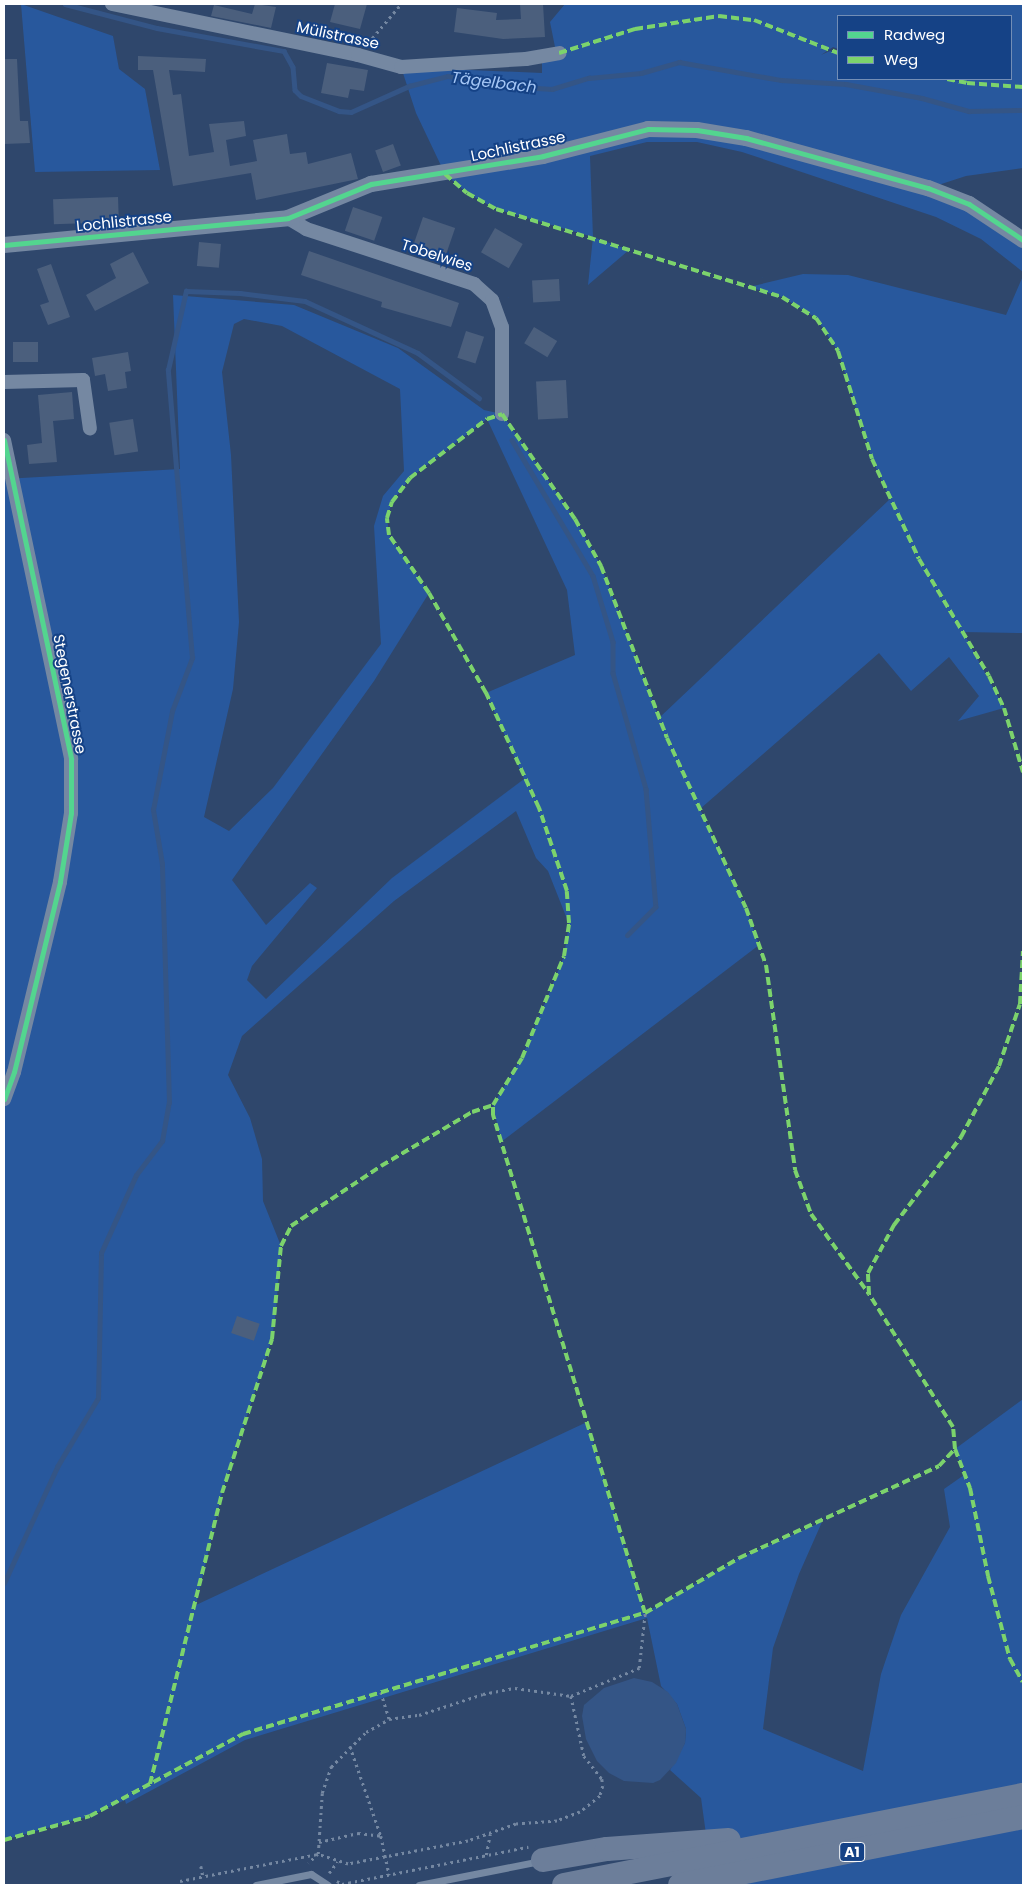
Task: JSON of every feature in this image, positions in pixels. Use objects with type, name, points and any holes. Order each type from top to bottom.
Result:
[{"type":"highway","name":"A1","points":[[564,1885],[1023,1795]]},
{"type":"highway","name":"A1","points":[[680,1885],[1023,1817]]},
{"type":"highway","name":"A1","points":[[536,1854],[828,1834]]},
{"type":"street","name":"Mülistrasse","points":[[112,4],[358,54],[401,67],[526,59],[559,53]]},
{"type":"street","name":"Lochlistrasse","points":[[4,245],[288,218],[370,184],[407,176],[445,174],[543,156],[648,129],[697,130],[746,138],[928,188],[969,204],[1023,240]]},
{"type":"street","name":"Tobelwies","points":[[288,218],[306,229],[474,284],[492,300],[502,327],[502,414]]},
{"type":"street","points":[[4,382],[83,380],[90,430]]},
{"type":"street","name":"Stegenerstrasse","points":[[4,440],[71,760],[72,813],[60,882],[14,1072],[4,1099]]},
{"type":"lane","points":[[418,1885],[536,1854]]},
{"type":"lane","points":[[256,1885],[312,1874],[328,1885]]},
{"type":"path","points":[[358,54],[401,4]]},
{"type":"path","points":[[308,1864],[318,1854],[322,1794],[332,1767],[350,1746],[388,1718],[419,1715],[483,1694],[515,1688],[571,1696],[639,1668],[645,1613]]},
{"type":"path","points":[[381,1692],[388,1718]]},
{"type":"path","points":[[180,1881],[318,1854],[337,1862],[348,1864],[490,1834],[516,1824],[569,1818],[600,1796],[602,1779],[584,1756],[571,1696]]},
{"type":"path","points":[[350,1746],[381,1836],[389,1875]]},
{"type":"path","points":[[319,1842],[358,1833],[381,1836]]},
{"type":"path","points":[[486,1856],[490,1834]]},
{"type":"path","points":[[337,1862],[328,1875],[342,1884],[486,1856],[536,1854]]},
{"type":"path","points":[[201,1866],[203,1876]]},
{"type":"shaded area","points":[[21,4],[113,36],[119,69],[145,89],[160,170],[35,172]]},
{"type":"shaded area","points":[[565,4],[1023,4],[1023,168],[966,176],[929,188],[1023,240],[1023,272],[981,239],[936,217],[742,152],[697,142],[647,142],[590,156],[593,237],[496,209],[467,193],[445,174],[416,113],[401,67],[542,73],[542,62],[555,47],[550,22]]},
{"type":"shaded area","points":[[593,237],[629,250],[588,285]]},
{"type":"shaded area","points":[[803,274],[848,275],[1006,315],[1023,276],[1023,633],[963,632],[1004,708],[958,721],[979,696],[949,657],[911,691],[879,653],[700,809],[746,908],[759,945],[501,1142],[493,1105],[522,1057],[548,996],[564,956],[569,924],[548,871],[536,858],[516,811],[394,901],[242,1036],[228,1075],[250,1118],[262,1159],[263,1201],[281,1246],[276,1311],[272,1339],[222,1493],[196,1605],[587,1422],[645,1613],[739,1558],[822,1522],[799,1574],[773,1648],[763,1729],[863,1771],[881,1674],[901,1615],[950,1527],[944,1489],[964,1475],[955,1449],[1023,1399],[1023,1885],[713,1885],[701,1798],[670,1770],[685,1743],[686,1729],[677,1704],[661,1686],[647,1618],[245,1740],[126,1804],[125,1800],[90,1816],[4,1840],[4,479],[180,469],[173,295],[294,305],[398,348],[484,410],[502,414],[575,519],[601,566],[659,718],[890,499],[872,459],[838,351],[816,318],[782,297],[749,287]],"holes":[[[244,319],[282,326],[400,389],[404,471],[383,496],[374,526],[381,644],[273,788],[229,831],[204,817],[233,689],[239,622],[231,455],[222,372],[234,324]],[[487,419],[567,590],[575,655],[486,693],[524,779],[392,878],[266,999],[247,980],[252,966],[317,888],[310,883],[266,925],[232,880],[374,681],[429,593],[389,535],[387,518],[392,502],[410,478]]]},
{"type":"shaded area","points":[[634,1678],[652,1682],[668,1692],[677,1704],[686,1729],[685,1743],[676,1763],[660,1780],[653,1783],[624,1781],[609,1773],[597,1761],[586,1739],[582,1716],[584,1705],[604,1688]]},
{"type":"building","points":[[255,4],[276,7],[271,28],[211,16],[214,5],[252,14]]},
{"type":"building","points":[[335,4],[367,4],[360,29],[330,22]]},
{"type":"building","points":[[520,4],[543,4],[545,37],[503,39],[454,32],[457,8],[497,13],[496,20],[521,19]]},
{"type":"building","points":[[138,56],[206,59],[205,72],[169,70],[173,95],[181,94],[189,156],[214,152],[209,124],[244,121],[246,136],[226,140],[230,166],[257,161],[253,140],[287,134],[290,154],[306,152],[308,164],[351,153],[358,179],[256,200],[251,173],[173,186],[153,70],[138,70]]},
{"type":"building","points":[[4,59],[17,59],[20,121],[28,121],[30,143],[4,144]]},
{"type":"building","points":[[327,63],[368,70],[364,91],[350,89],[348,98],[321,93]]},
{"type":"building","points":[[393,144],[401,166],[383,172],[375,150]]},
{"type":"building","points":[[118,197],[119,222],[54,224],[53,199]]},
{"type":"building","points":[[353,207],[382,217],[374,241],[345,231]]},
{"type":"building","points":[[423,217],[455,228],[445,258],[413,247]]},
{"type":"building","points":[[495,228],[523,244],[509,268],[481,252]]},
{"type":"building","points":[[199,242],[221,244],[219,268],[197,266]]},
{"type":"building","points":[[309,251],[459,303],[451,327],[381,307],[382,302],[301,275]]},
{"type":"building","points":[[133,252],[149,283],[95,311],[86,295],[116,278],[110,264]]},
{"type":"building","points":[[51,264],[70,317],[48,325],[40,305],[49,302],[37,269]]},
{"type":"building","points":[[559,279],[560,301],[533,302],[532,280]]},
{"type":"building","points":[[534,327],[557,341],[547,357],[524,343]]},
{"type":"building","points":[[466,331],[484,337],[475,364],[457,358]]},
{"type":"building","points":[[13,342],[38,342],[38,362],[13,362]]},
{"type":"building","points":[[128,352],[131,371],[125,372],[127,388],[108,391],[105,374],[95,376],[92,358]]},
{"type":"building","points":[[566,380],[568,418],[538,420],[536,382]]},
{"type":"building","points":[[72,392],[74,419],[53,421],[57,462],[29,464],[27,445],[42,443],[38,395]]},
{"type":"building","points":[[133,419],[138,452],[114,455],[109,423]]},
{"type":"building","points":[[237,1316],[260,1324],[254,1341],[231,1333]]},
{"type":"waterway","name":"Tägelbach","points":[[65,4],[157,28],[284,51],[293,67],[295,90],[301,96],[339,111],[351,112],[409,86],[448,76],[507,86],[552,89],[589,78],[641,73],[679,62],[781,80],[846,84],[922,98],[969,111],[1023,110]]},
{"type":"waterway","points":[[4,1583],[57,1467],[98,1398],[101,1253],[136,1175],[162,1141],[169,1103],[162,864],[153,810],[172,711],[192,658],[168,370],[186,291],[240,293],[305,301],[418,353],[479,398]]},
{"type":"waterway","points":[[512,440],[593,576],[613,642],[613,673],[646,789],[656,907],[628,935]]},
{"type":"marked path","points":[[559,53],[635,29],[719,16],[754,20],[837,53]]},
{"type":"marked path","points":[[952,80],[967,83],[1023,87]]},
{"type":"marked path","points":[[445,174],[467,193],[496,209],[782,297],[816,318],[838,351],[872,459],[919,559],[989,676],[1004,708],[1023,772]]},
{"type":"marked path","points":[[645,1613],[493,1115],[493,1105],[522,1058],[564,956],[569,923],[567,891],[539,808],[486,693],[429,593],[389,535],[387,518],[392,502],[410,478],[487,419],[502,414],[575,519],[601,566],[667,738],[746,908],[766,965],[795,1170],[811,1214],[869,1294]]},
{"type":"marked path","points":[[4,1840],[90,1816],[243,1734],[645,1613],[739,1558],[939,1466],[955,1449],[953,1427],[869,1294],[868,1273],[894,1225],[961,1137],[999,1066],[1020,1004],[1023,951]]},
{"type":"marked path","points":[[150,1784],[222,1493],[272,1339],[281,1246],[291,1226],[381,1166],[472,1112],[493,1105]]},
{"type":"marked path","points":[[955,1449],[970,1488],[988,1576],[1010,1659],[1023,1682]]},
{"type":"cycle path","points":[[4,245],[288,218],[371,184],[543,156],[648,129],[697,130],[746,138],[928,188],[969,204],[1023,240]]},
{"type":"cycle path","points":[[4,440],[71,759],[71,813],[60,882],[14,1072],[4,1099]]}]
